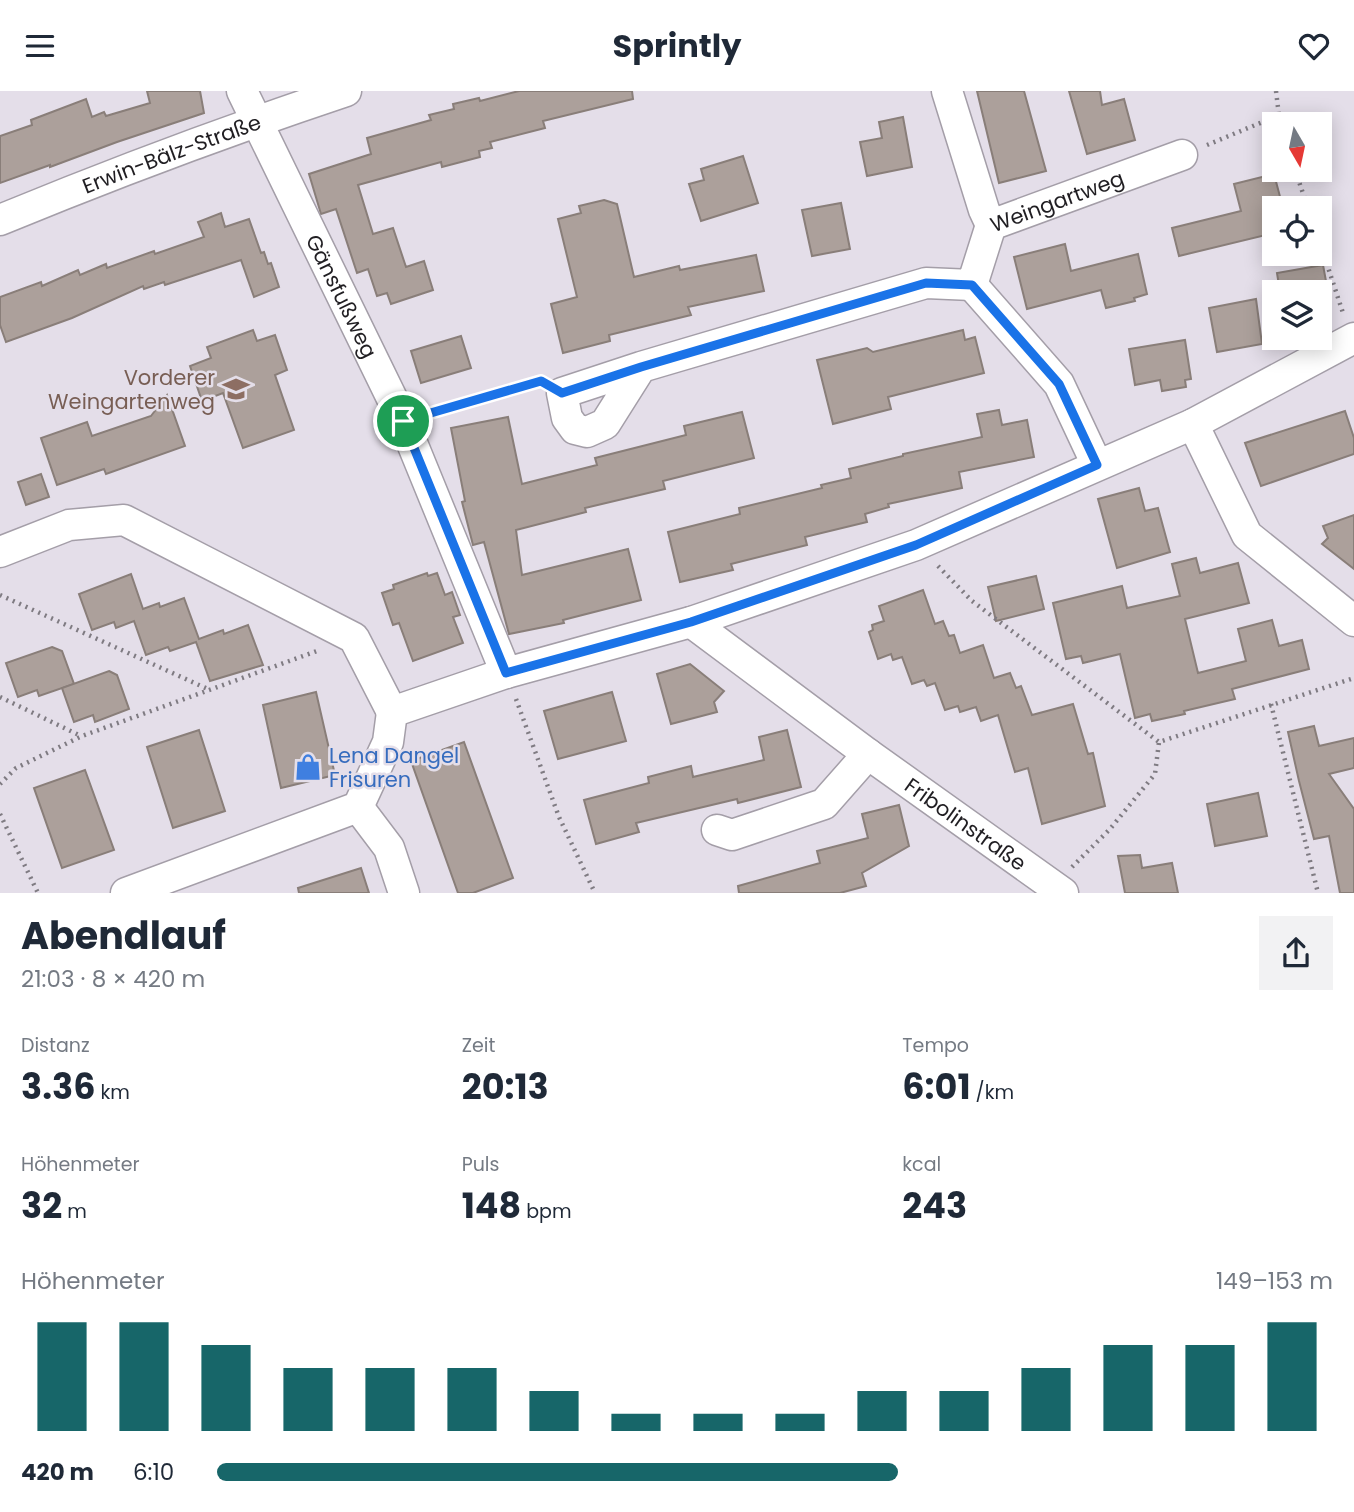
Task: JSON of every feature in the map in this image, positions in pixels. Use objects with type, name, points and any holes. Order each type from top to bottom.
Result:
[{"type":"street","name":"Gänsfußweg","points":[[242,91],[403,421],[506,673]]},
{"type":"street","name":"Erwin-Bälz-Straße","points":[[0,220],[85,184],[255,121],[346,91]]},
{"type":"street","points":[[947,91],[991,225]]},
{"type":"street","name":"Weingartweg","points":[[972,285],[991,225],[1182,155]]},
{"type":"street","points":[[641,367],[605,424],[587,432],[575,429],[567,418],[562,393],[641,367],[926,283],[972,285],[1059,384],[1097,465]]},
{"type":"street","points":[[392,712],[506,673],[691,622],[916,545],[1193,423],[1353,339]]},
{"type":"street","points":[[1193,423],[1247,535],[1354,621]]},
{"type":"street","points":[[0,552],[69,525],[124,520],[354,638],[392,712],[387,742],[358,807],[126,893]]},
{"type":"street","name":"Fribolinstraße","points":[[691,622],[868,754],[1058,889]]},
{"type":"street","points":[[717,830],[732,835],[824,804],[868,754]]},
{"type":"street","points":[[358,807],[389,848],[404,893]]},
{"type":"path","points":[[1276,91],[1277,112]]},
{"type":"path","points":[[1182,155],[1262,122]]},
{"type":"path","points":[[1328,266],[1353,339]]},
{"type":"path","points":[[403,421],[541,381],[562,393]]},
{"type":"path","points":[[916,545],[972,601],[1159,742]]},
{"type":"path","points":[[0,594],[211,690]]},
{"type":"path","points":[[0,784],[16,768],[82,736],[354,638]]},
{"type":"path","points":[[506,673],[559,817],[595,893]]},
{"type":"path","points":[[1159,742],[1354,678]]},
{"type":"path","points":[[0,697],[82,736]]},
{"type":"path","points":[[1271,704],[1318,893]]},
{"type":"path","points":[[1058,889],[1155,774],[1159,742]]},
{"type":"path","points":[[0,814],[38,893]]},
{"type":"building","points":[[147,91],[200,91],[204,113],[0,183],[0,136],[32,125],[31,120],[86,99],[92,117],[104,112],[106,116],[150,103]]},
{"type":"building","points":[[519,91],[632,91],[633,99],[543,121],[545,128],[490,142],[492,148],[479,151],[480,157],[442,167],[441,162],[358,185],[373,234],[393,228],[406,267],[424,261],[433,290],[391,304],[387,293],[377,296],[368,269],[357,273],[336,209],[321,214],[309,174],[371,154],[367,138],[431,120],[429,115],[454,109],[453,104],[479,98],[480,101]]},
{"type":"building","points":[[977,91],[1024,91],[1046,171],[999,183]]},
{"type":"building","points":[[1069,91],[1100,91],[1102,105],[1124,99],[1135,140],[1087,154]]},
{"type":"building","points":[[903,117],[912,167],[867,176],[860,142],[882,138],[879,122]]},
{"type":"building","points":[[743,156],[758,203],[701,221],[689,184],[704,180],[701,169]]},
{"type":"building","points":[[1262,177],[1262,182],[1276,182],[1280,196],[1262,196],[1262,236],[1179,256],[1172,228],[1241,211],[1234,184]]},
{"type":"building","points":[[604,200],[617,204],[634,277],[679,266],[680,270],[756,255],[764,291],[688,307],[691,315],[609,335],[610,341],[563,353],[551,304],[577,297],[558,219],[581,213],[579,206]]},
{"type":"building","points":[[841,203],[850,249],[812,256],[802,210]]},
{"type":"building","points":[[221,213],[225,227],[249,219],[261,253],[264,252],[268,264],[271,263],[279,287],[254,297],[241,260],[165,285],[164,282],[144,289],[143,286],[72,318],[6,342],[0,325],[0,297],[41,282],[42,286],[78,270],[80,275],[106,264],[107,268],[204,237],[198,222]]},
{"type":"building","points":[[1065,244],[1071,271],[1138,254],[1147,294],[1134,298],[1135,301],[1106,308],[1101,290],[1027,309],[1014,257]]},
{"type":"building","points":[[1323,266],[1326,280],[1278,280],[1277,273]]},
{"type":"building","points":[[1256,299],[1262,344],[1217,352],[1209,308]]},
{"type":"building","name":"Vorderer Weingartenweg","points":[[253,330],[257,341],[275,335],[287,370],[275,375],[294,430],[243,448],[223,393],[202,401],[190,366],[211,358],[207,347]]},
{"type":"building","points":[[963,330],[965,340],[975,337],[984,373],[888,397],[891,409],[833,424],[817,360],[867,348],[873,352]]},
{"type":"building","points":[[461,336],[471,368],[421,383],[411,351]]},
{"type":"building","points":[[1185,340],[1191,379],[1185,380],[1186,387],[1162,391],[1160,380],[1135,385],[1129,349]]},
{"type":"building","points":[[167,395],[185,446],[106,474],[104,469],[57,485],[41,438],[87,422],[92,436],[151,416]]},
{"type":"building","points":[[999,410],[1002,425],[1027,420],[1034,457],[959,472],[962,488],[888,504],[889,507],[865,514],[867,522],[805,537],[807,545],[731,564],[733,570],[680,582],[668,532],[740,514],[739,508],[822,488],[821,485],[851,478],[849,469],[982,437],[977,414]]},
{"type":"building","points":[[1345,411],[1354,438],[1354,454],[1261,486],[1245,443]]},
{"type":"building","points":[[742,412],[754,458],[663,481],[665,489],[585,508],[586,512],[516,530],[522,575],[628,549],[641,600],[563,620],[564,623],[509,634],[484,542],[473,545],[462,502],[465,501],[451,428],[508,417],[522,484],[597,465],[595,458],[686,435],[684,426]]},
{"type":"building","points":[[41,474],[49,497],[26,505],[18,482]]},
{"type":"building","points":[[1139,488],[1145,511],[1158,508],[1170,552],[1117,568],[1098,499]]},
{"type":"building","points":[[1354,515],[1354,569],[1322,544],[1328,538],[1323,526]]},
{"type":"building","points":[[1196,558],[1200,573],[1238,563],[1249,603],[1185,619],[1198,673],[1246,661],[1238,629],[1272,620],[1279,646],[1302,640],[1309,669],[1232,689],[1235,699],[1184,711],[1185,714],[1152,721],[1150,714],[1135,718],[1120,654],[1083,663],[1081,656],[1066,659],[1053,603],[1122,586],[1127,608],[1180,596],[1172,564]]},
{"type":"building","points":[[427,573],[428,576],[437,573],[445,595],[452,592],[460,615],[453,617],[463,643],[413,661],[399,623],[393,625],[382,593],[394,589],[393,585]]},
{"type":"building","points":[[131,574],[143,609],[159,603],[160,607],[184,598],[199,639],[248,625],[263,665],[210,681],[196,642],[170,651],[168,647],[146,655],[134,621],[116,628],[114,622],[92,630],[79,594]]},
{"type":"building","points":[[1036,576],[1044,609],[996,621],[988,587]]},
{"type":"building","points":[[923,590],[935,624],[943,621],[949,636],[954,635],[960,653],[983,645],[994,678],[1010,673],[1016,688],[1021,686],[1032,715],[1073,704],[1088,754],[1093,753],[1105,806],[1042,824],[1028,768],[1015,772],[998,715],[981,721],[976,707],[960,712],[958,706],[945,710],[935,683],[927,686],[924,680],[912,684],[902,657],[893,660],[891,654],[878,659],[869,632],[873,630],[872,625],[884,621],[879,606]]},
{"type":"building","points":[[52,647],[62,651],[74,684],[39,696],[37,690],[18,697],[6,663]]},
{"type":"building","points":[[690,664],[724,691],[714,702],[717,712],[671,724],[657,674]]},
{"type":"building","points":[[109,671],[117,675],[129,709],[95,722],[93,715],[74,722],[62,688]]},
{"type":"building","points":[[316,692],[335,775],[281,788],[263,705]]},
{"type":"building","points":[[612,692],[626,741],[558,759],[544,711]]},
{"type":"building","points":[[1314,726],[1319,746],[1354,738],[1354,768],[1329,774],[1354,809],[1354,893],[1340,893],[1329,836],[1314,839],[1299,781],[1288,732]]},
{"type":"building","points":[[199,730],[225,811],[173,828],[147,747]]},
{"type":"building","points":[[787,730],[801,787],[738,803],[737,799],[636,823],[639,832],[596,844],[584,800],[649,783],[648,777],[691,766],[693,777],[764,760],[759,737]]},
{"type":"building","points":[[464,742],[513,878],[473,893],[458,893],[411,761]]},
{"type":"building","points":[[85,770],[114,850],[62,868],[34,788]]},
{"type":"building","points":[[1258,793],[1267,836],[1215,846],[1207,804]]},
{"type":"building","points":[[899,805],[909,846],[862,873],[866,886],[840,893],[739,893],[738,886],[820,863],[817,851],[868,838],[862,814]]},
{"type":"building","points":[[1140,855],[1142,868],[1172,863],[1178,893],[1125,893],[1118,856]]},
{"type":"building","points":[[361,868],[369,893],[299,893],[298,888]]},
{"type":"place","name":"Vorderer Weingartenweg","points":[[236,389]]},
{"type":"place","name":"Lena Dangel Frisuren","points":[[308,767]]},
{"type":"route","points":[[926,283],[972,285],[1059,384],[1097,465],[916,545],[691,622],[506,673],[403,421],[541,381],[562,393],[926,283]]}]
